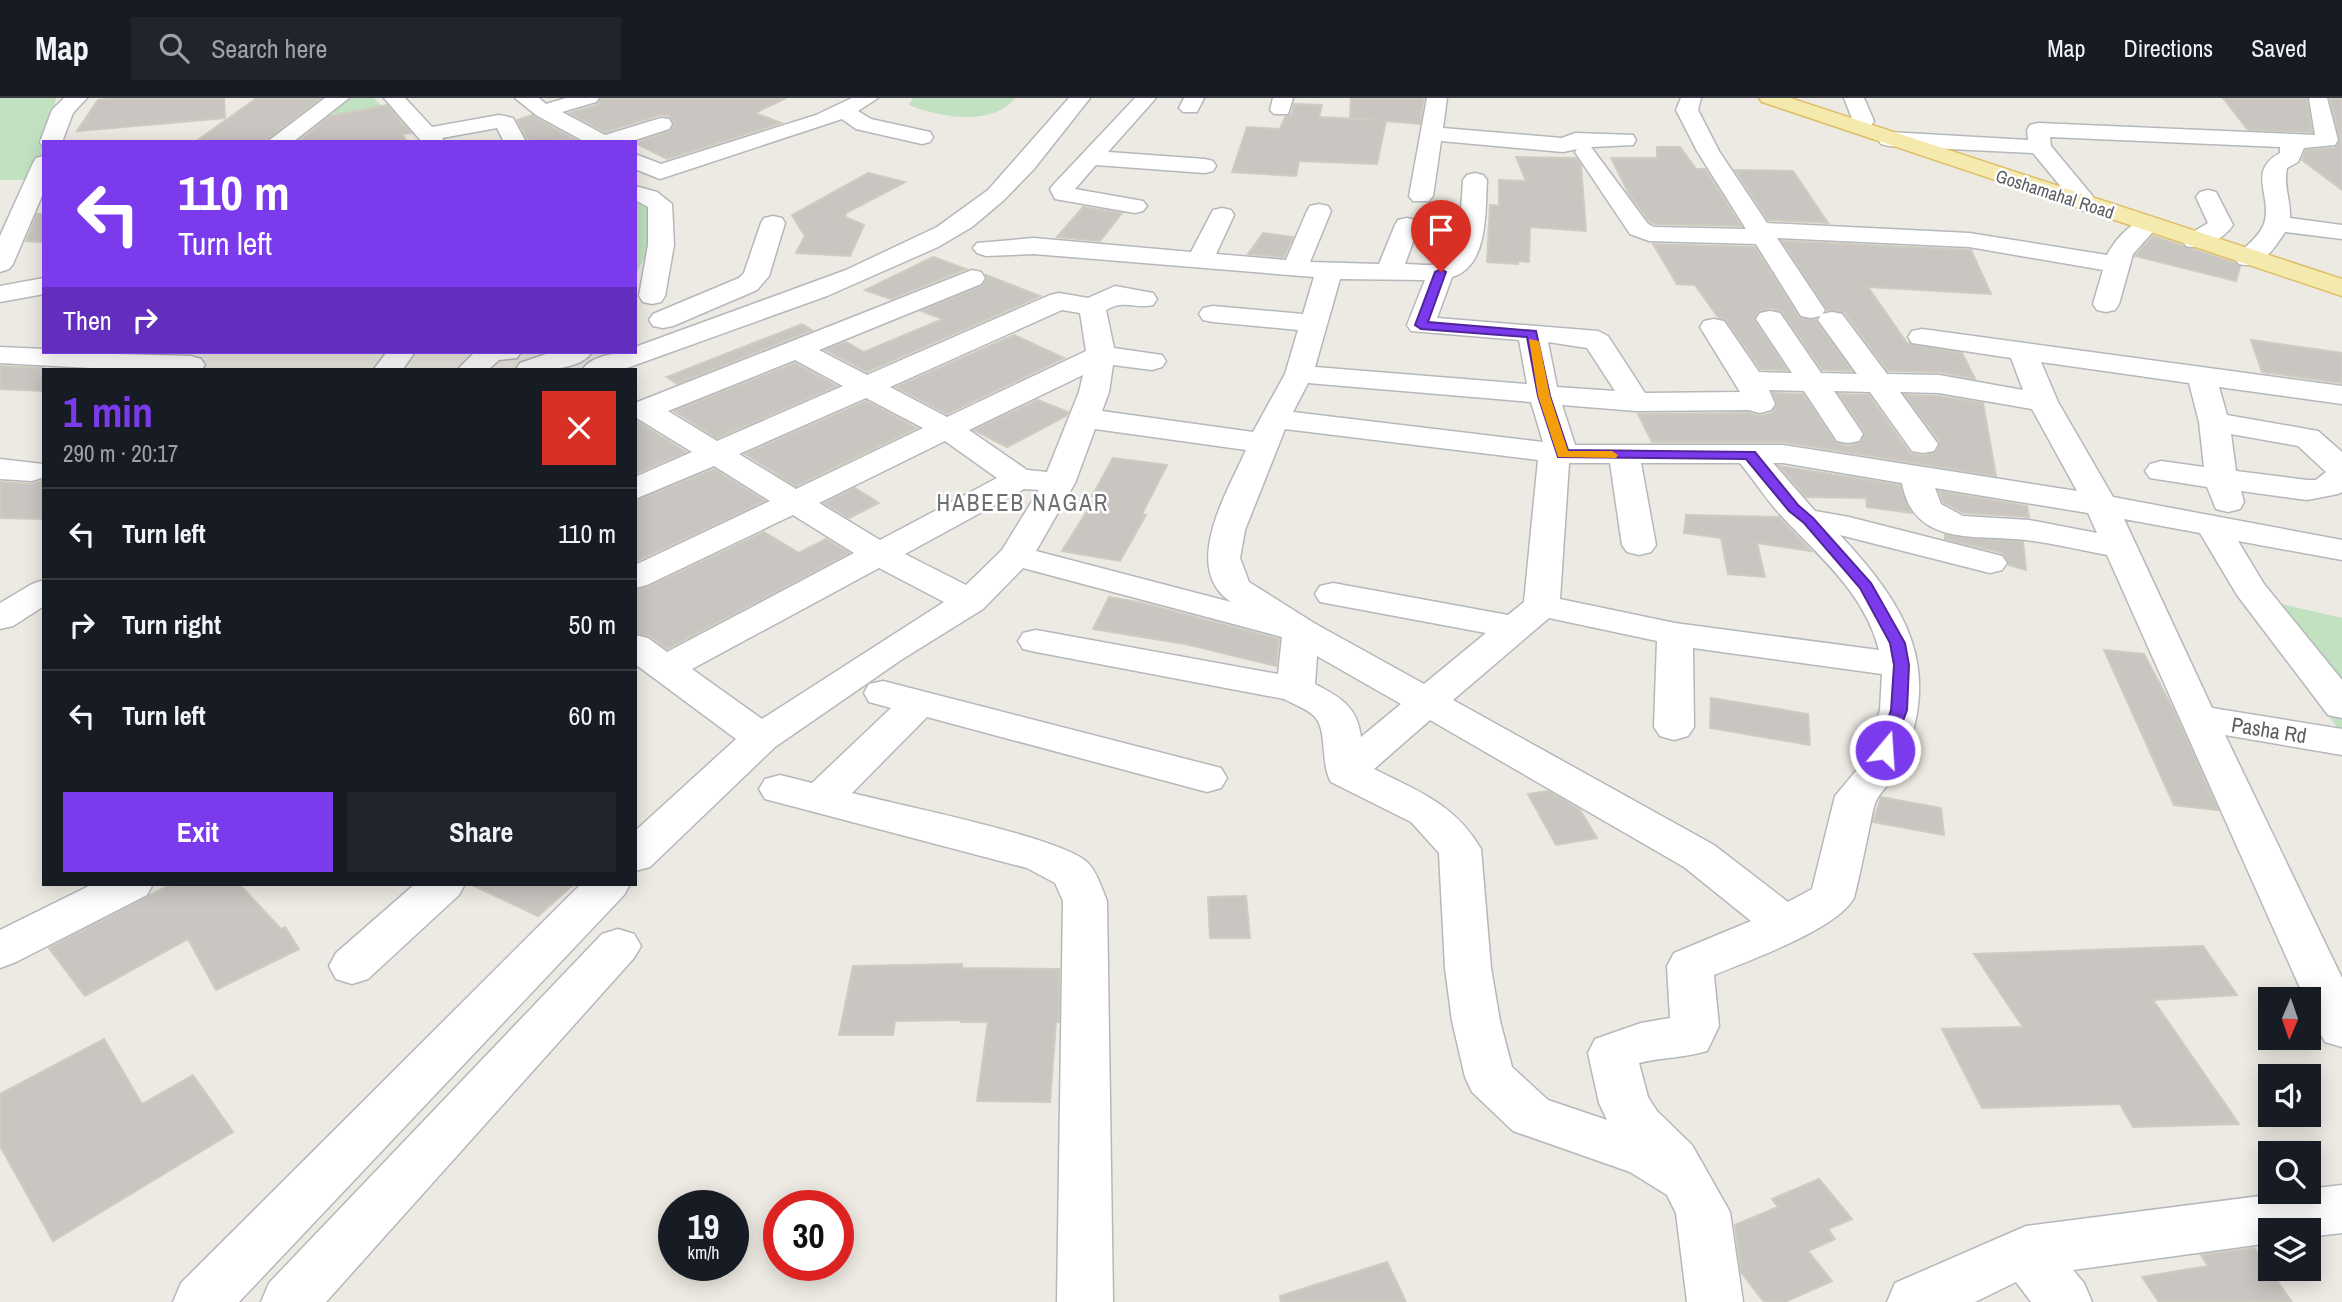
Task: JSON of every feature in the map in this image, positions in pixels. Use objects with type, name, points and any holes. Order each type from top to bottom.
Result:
[{"type":"main road","name":"Goshamahal Road","points":[[1769,98],[1854,122],[1889,139],[2248,259],[2339,285]]},
{"type":"street","points":[[52,140],[63,110],[77,98]]},
{"type":"street","points":[[281,140],[339,98]]},
{"type":"street","points":[[394,98],[431,138],[499,121],[505,123],[514,140]]},
{"type":"street","points":[[525,98],[543,111],[600,140]]},
{"type":"street","points":[[543,111],[589,98]]},
{"type":"street","points":[[637,162],[660,172],[844,111],[868,98]]},
{"type":"street","points":[[600,368],[754,315],[860,274],[915,249],[963,222],[996,196],[1080,98]]},
{"type":"street","points":[[1146,98],[1062,189],[1063,194],[1119,229],[1200,260],[1329,271],[1441,272],[1453,269],[1461,260],[1470,224],[1475,180]]},
{"type":"street","points":[[1421,196],[1437,98]]},
{"type":"street","points":[[1691,98],[1687,110],[1708,151],[1760,233],[1822,315],[1879,383],[1920,460],[1925,506],[1930,513],[1945,520],[1977,528],[2025,529],[2121,548]]},
{"type":"street","points":[[1854,98],[1854,122],[2039,138],[2088,205]]},
{"type":"street","points":[[1889,139],[2132,136],[2315,142],[2327,140],[2310,99],[2342,103]]},
{"type":"street","points":[[844,111],[864,124],[922,137]]},
{"type":"street","points":[[610,140],[661,124]]},
{"type":"street","points":[[1432,134],[1563,145],[1575,140],[1625,140]]},
{"type":"street","points":[[2248,259],[2265,245],[2278,224],[2278,200],[2272,177],[2277,164],[2290,157],[2293,148],[2286,141]]},
{"type":"street","points":[[1195,187],[1219,143]]},
{"type":"street","points":[[1586,152],[1639,229],[1649,234],[1760,233],[1969,240],[2116,264]]},
{"type":"street","points":[[1092,158],[1206,166]]},
{"type":"street","points":[[0,264],[22,191],[42,166]]},
{"type":"street","points":[[986,248],[1034,246],[1119,229],[1149,186]]},
{"type":"street","points":[[637,194],[660,204],[662,245],[643,299],[733,292]]},
{"type":"street","points":[[2195,241],[2221,225],[2208,197]]},
{"type":"street","points":[[1295,268],[1319,211]]},
{"type":"street","points":[[1200,260],[1222,215]]},
{"type":"street","points":[[637,330],[733,292],[756,276],[774,223]]},
{"type":"street","points":[[2278,224],[2342,232]]},
{"type":"street","points":[[1389,272],[1407,225]]},
{"type":"street","points":[[2106,304],[2121,252],[2147,225]]},
{"type":"street","points":[[1329,271],[1299,374],[1270,431],[1228,530],[1223,558],[1234,588],[1301,631],[1699,856],[1786,925]]},
{"type":"street","points":[[1412,353],[1441,272]]},
{"type":"street","points":[[640,412],[972,278]]},
{"type":"street","points":[[0,294],[42,286]]},
{"type":"street","points":[[637,488],[1059,302],[1098,304],[1115,294],[1144,299]]},
{"type":"street","points":[[1250,294],[1317,311]]},
{"type":"street","points":[[641,840],[761,738],[888,652],[970,601],[1016,555],[1059,483],[1094,392],[1101,355],[1098,304]]},
{"type":"street","points":[[1564,306],[1571,334]]},
{"type":"street","points":[[1213,314],[1317,311]]},
{"type":"street","points":[[1770,319],[1848,433]]},
{"type":"street","points":[[1714,327],[1754,391],[1766,454],[1793,508],[1809,520],[1866,586],[1898,643],[1901,665],[1899,710],[1879,771],[1856,796],[1832,898],[1786,925],[1690,967],[1695,1026],[1690,1037],[1669,1036],[1646,1040],[1612,1053],[1624,1103],[1639,1126],[1672,1158],[1703,1212],[1715,1302]]},
{"type":"street","points":[[1299,374],[1532,334],[1571,334],[1598,342],[1636,402]]},
{"type":"street","points":[[1345,772],[1528,617],[1558,454],[1532,334]]},
{"type":"street","points":[[1922,337],[2342,395]]},
{"type":"street","points":[[796,349],[949,430],[1019,478],[1059,483]]},
{"type":"street","points":[[2022,351],[2043,402],[2101,505],[2342,1028]]},
{"type":"street","points":[[1412,353],[1544,396],[1636,402],[1754,391],[1814,382],[1939,384],[2043,402]]},
{"type":"street","points":[[389,368],[399,354]]},
{"type":"street","points":[[473,368],[490,354]]},
{"type":"street","points":[[533,368],[572,354]]},
{"type":"street","points":[[0,355],[191,365]]},
{"type":"street","points":[[637,577],[1101,355],[1152,361]]},
{"type":"street","points":[[2201,374],[2214,422],[2224,529],[2249,588],[2342,706]]},
{"type":"street","points":[[640,412],[716,454],[881,555],[970,601]]},
{"type":"street","points":[[1083,418],[1558,454],[1766,454],[1920,460],[2101,505],[2342,550]]},
{"type":"street","points":[[2161,471],[2323,490],[2332,486],[2342,472],[2307,438],[2214,422]]},
{"type":"street","points":[[1624,456],[1639,545]]},
{"type":"street","points":[[0,469],[32,471]]},
{"type":"street","points":[[650,657],[881,555],[1019,478]]},
{"type":"street","points":[[1809,520],[1849,527],[1990,563]]},
{"type":"street","points":[[1016,555],[1301,631]]},
{"type":"street","points":[[0,618],[42,593]]},
{"type":"street","points":[[1333,594],[1675,634],[1901,665]]},
{"type":"street","points":[[1295,689],[1301,631]]},
{"type":"street","points":[[1674,727],[1675,634]]},
{"type":"street","points":[[1036,641],[1295,689],[1331,709],[1340,727],[1345,772]]},
{"type":"street","points":[[650,657],[761,738]]},
{"type":"street","points":[[1085,1302],[1084,901],[1072,873],[1040,856],[801,794],[900,698],[1207,778]]},
{"type":"street","name":"Pasha Rd","points":[[2197,718],[2342,742]]},
{"type":"street","points":[[1345,772],[1426,812],[1460,849],[1468,968],[1476,1021],[1490,1077],[1531,1116],[1648,1156],[1686,1179]]},
{"type":"street","points":[[0,950],[127,886]]},
{"type":"street","points":[[352,965],[441,886]]},
{"type":"street","points":[[201,1302],[606,886]]},
{"type":"street","points":[[289,1302],[618,946]]},
{"type":"street","points":[[1915,1302],[2026,1251],[2342,1209]]},
{"type":"street","points":[[2026,1251],[2064,1302]]},
{"type":"green space","points":[[0,98],[56,98],[46,140],[42,140],[38,180],[0,180]]},
{"type":"green space","points":[[325,98],[374,98],[386,111],[306,116]]},
{"type":"green space","points":[[913,98],[1015,98],[993,113],[965,117],[935,113],[909,105]]},
{"type":"green space","points":[[637,197],[652,201],[653,241],[637,272]]},
{"type":"green space","points":[[2247,596],[2342,618],[2342,735]]},
{"type":"building","points":[[224,98],[225,118],[77,131],[98,100]]},
{"type":"building","points":[[257,98],[321,98],[267,140],[198,140]]},
{"type":"building","points":[[602,98],[786,98],[755,113],[781,123],[667,159],[637,142],[670,131],[674,123],[669,116],[660,115],[605,132],[569,113],[597,105]]},
{"type":"building","points":[[1351,98],[1424,98],[1420,124],[1386,121],[1377,164],[1299,161],[1296,176],[1232,172],[1247,127],[1280,129],[1285,117],[1291,115],[1294,104],[1322,105],[1319,117],[1375,120],[1350,118]]},
{"type":"building","points":[[2223,98],[2307,98],[2312,132],[2248,130]]},
{"type":"building","points":[[2330,98],[2342,98],[2342,190],[2302,160],[2306,150],[2335,148],[2340,141]]},
{"type":"building","points":[[387,105],[411,133],[402,134],[406,140],[300,140],[330,116]]},
{"type":"building","points":[[532,115],[575,140],[528,140],[517,120]]},
{"type":"building","points":[[1657,147],[1680,147],[1696,169],[1705,169],[1741,226],[1650,222],[1628,192],[1611,158],[1657,158]]},
{"type":"building","points":[[1516,157],[1576,158],[1581,165],[1586,231],[1530,227],[1529,262],[1487,262],[1490,205],[1499,206],[1499,180],[1526,181]]},
{"type":"building","points":[[1735,170],[1793,171],[1828,223],[1768,220]]},
{"type":"building","points":[[868,173],[905,182],[846,213],[845,217],[864,225],[850,256],[796,253],[805,236],[792,215]]},
{"type":"building","points":[[1083,207],[1122,213],[1100,241],[1057,237]]},
{"type":"building","points":[[37,214],[42,214],[42,242],[26,241]]},
{"type":"building","points":[[1263,233],[1293,237],[1284,257],[1248,254]]},
{"type":"building","points":[[2153,236],[2235,263],[2240,267],[2236,281],[2135,256]]},
{"type":"building","points":[[1782,241],[1971,250],[1991,294],[1868,287],[1907,343],[1962,353],[1975,379],[1939,372],[1888,371],[1844,312],[1827,310]]},
{"type":"building","points":[[1653,244],[1755,247],[1799,317],[1815,320],[1852,371],[1822,370],[1782,312],[1771,308],[1758,312],[1754,320],[1787,370],[1760,369],[1726,320],[1718,317],[1695,285],[1677,284]]},
{"type":"building","points":[[933,257],[966,269],[891,299],[865,290]]},
{"type":"building","points":[[986,275],[1040,296],[867,372],[825,350],[846,342],[864,352],[943,319],[921,311],[982,286],[987,279]]},
{"type":"building","points":[[802,324],[812,330],[677,384],[667,377]]},
{"type":"building","points":[[1014,335],[1064,358],[947,414],[896,387]]},
{"type":"building","points":[[2251,340],[2342,353],[2342,383],[2262,372]]},
{"type":"building","points":[[795,363],[837,386],[717,438],[674,411]]},
{"type":"building","points":[[0,366],[44,368],[42,391],[0,389]]},
{"type":"building","points":[[1773,393],[1803,394],[1835,442],[1848,446],[1861,442],[1865,433],[1839,394],[1869,395],[1910,453],[1923,456],[1936,452],[1940,442],[1905,395],[1939,396],[1983,403],[1996,476],[1783,442],[1652,442],[1638,414],[1749,413],[1761,416],[1772,413],[1777,405]]},
{"type":"building","points":[[1038,400],[1068,412],[1066,416],[1007,447],[974,430]]},
{"type":"building","points":[[866,401],[917,428],[796,486],[745,454]]},
{"type":"building","points":[[637,421],[686,452],[637,473]]},
{"type":"building","points":[[1113,458],[1167,465],[1142,514],[1146,515],[1120,561],[1062,551],[1096,497],[1092,496]]},
{"type":"building","points":[[1779,466],[1900,485],[1912,513],[1867,507],[1866,498],[1806,497]]},
{"type":"building","points":[[714,469],[765,501],[637,561],[637,500]]},
{"type":"building","points":[[42,481],[42,519],[0,518],[0,482],[32,484]]},
{"type":"building","points":[[855,488],[879,503],[849,518],[824,503]]},
{"type":"building","points":[[1939,491],[2027,506],[2029,517],[1964,513],[1943,502]]},
{"type":"building","points":[[1686,515],[1779,517],[1811,551],[1757,543],[1765,577],[1728,574],[1721,538],[1684,533]]},
{"type":"building","points":[[764,532],[799,553],[826,539],[849,553],[667,649],[650,636],[637,633],[637,590],[648,587]]},
{"type":"building","points":[[1945,535],[2023,542],[2026,570],[2009,565],[2003,553],[1945,539]]},
{"type":"building","points":[[1109,597],[1279,639],[1276,666],[1185,644],[1093,629]]},
{"type":"building","points":[[2104,650],[2144,654],[2173,709],[2218,810],[2174,805]]},
{"type":"building","points":[[1711,698],[1808,714],[1810,745],[1710,728]]},
{"type":"building","points":[[1548,791],[1580,810],[1597,838],[1556,845],[1528,794]]},
{"type":"building","points":[[1881,797],[1941,808],[1944,835],[1873,822]]},
{"type":"building","points":[[167,886],[241,886],[281,929],[285,927],[299,949],[216,990],[188,939],[85,996],[49,948]]},
{"type":"building","points":[[474,886],[572,886],[538,916]]},
{"type":"building","points":[[1246,896],[1250,938],[1210,938],[1208,897]]},
{"type":"building","points":[[2203,946],[2237,995],[2153,1000],[2239,1124],[2133,1127],[2120,1104],[1982,1108],[1942,1029],[2023,1027],[1974,954]]},
{"type":"building","points":[[962,964],[962,968],[1059,969],[1059,1022],[1056,1022],[1050,1102],[977,1101],[988,1022],[895,1021],[893,1035],[839,1035],[853,966]]},
{"type":"building","points":[[104,1039],[142,1104],[193,1075],[233,1132],[53,1241],[0,1146],[0,1094]]},
{"type":"building","points":[[1819,1179],[1852,1219],[1828,1229],[1835,1239],[1808,1251],[1832,1281],[1785,1302],[1764,1302],[1741,1272],[1735,1225],[1778,1207],[1772,1199]]},
{"type":"building","points":[[2254,1248],[2258,1254],[2258,1281],[2277,1281],[2292,1302],[2159,1302],[2142,1277],[2208,1266],[2201,1255]]},
{"type":"building","points":[[1387,1262],[1406,1302],[1281,1302],[1280,1296]]},
{"type":"slow traffic","points":[[1534,341],[1544,396],[1562,454],[1612,455]]},
{"type":"district","name":"HABEEB NAGAR","points":[[1023,502]]},
{"type":"route","points":[[1441,272],[1421,325],[1532,334],[1544,396],[1562,454],[1750,455],[1793,508],[1809,520],[1866,586],[1898,643],[1901,665],[1899,710],[1885,750]]}]
